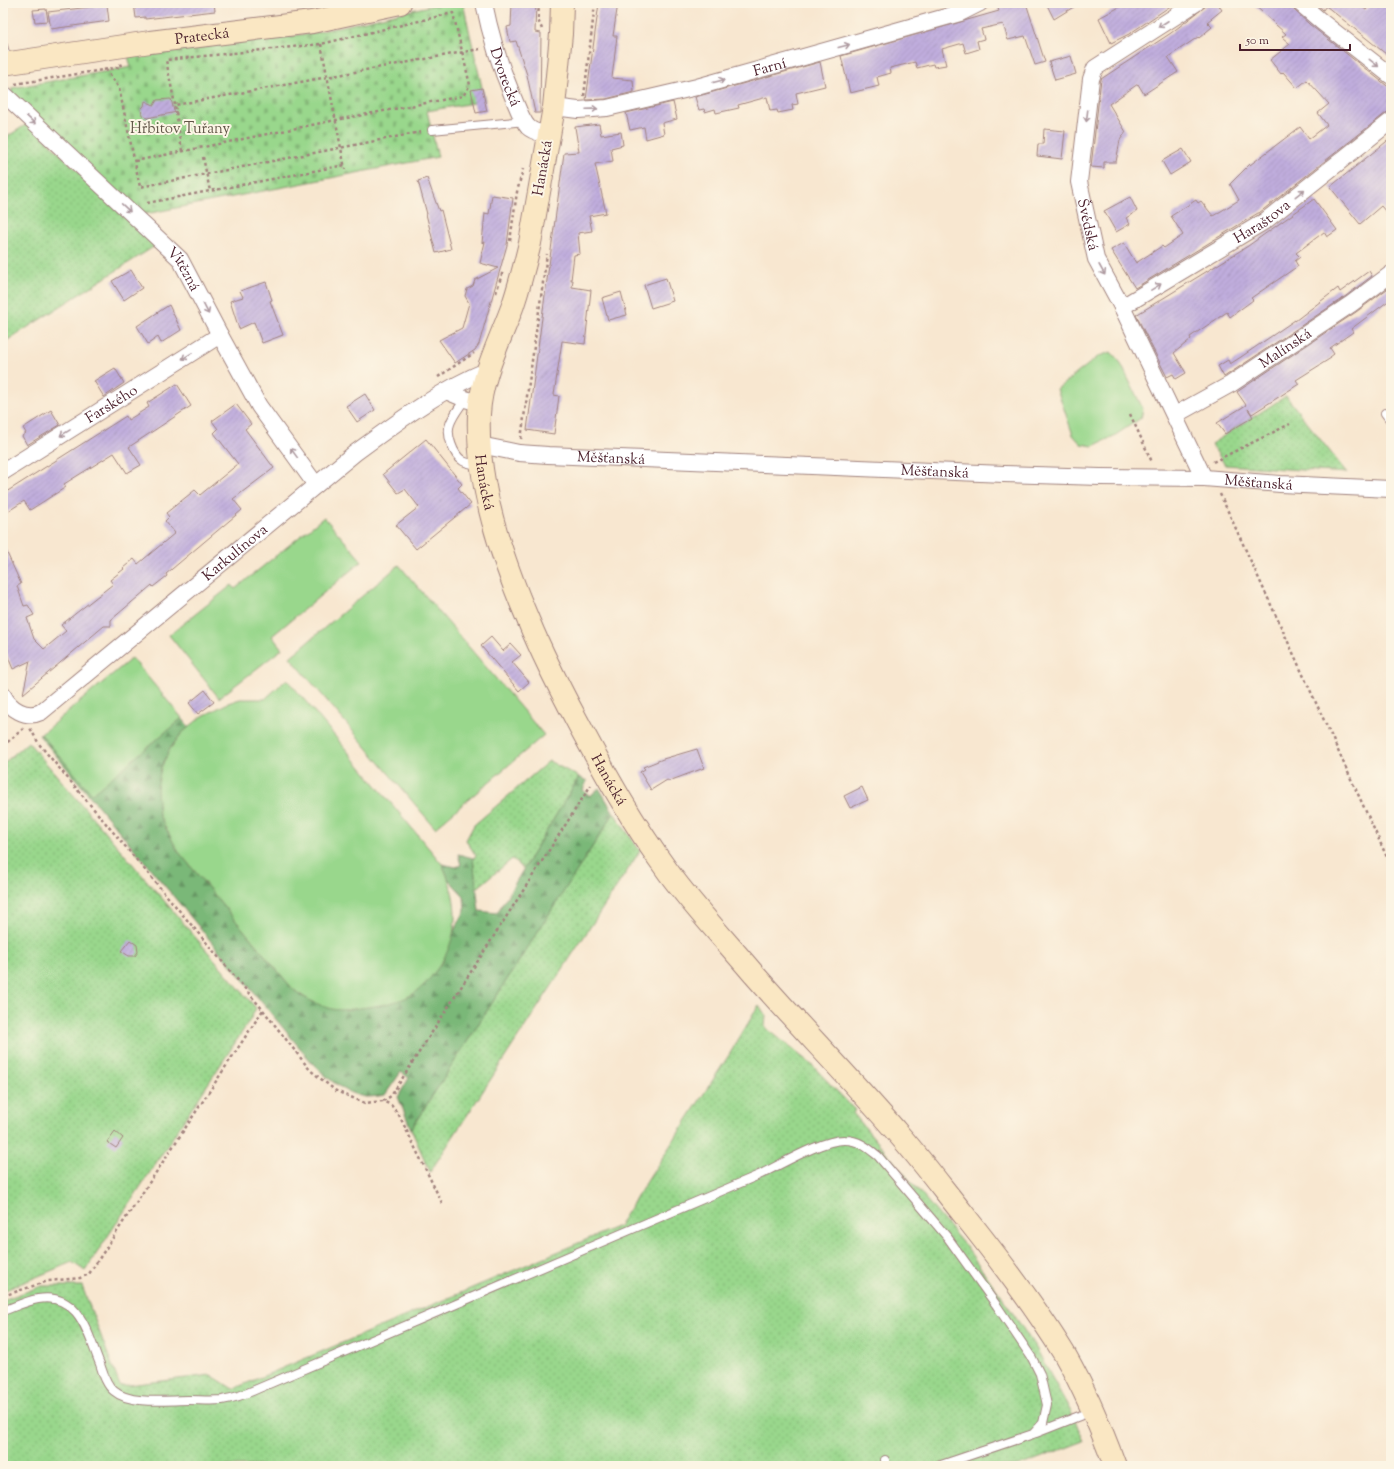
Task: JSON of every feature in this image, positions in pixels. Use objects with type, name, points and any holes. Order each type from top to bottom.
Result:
[{"type":"street","name":"Pratecká","points":[[5,58],[312,22],[400,3]]},
{"type":"street","name":"Dvorecká","points":[[484,3],[500,66],[525,121],[534,131],[548,135]]},
{"type":"street","name":"Hanácká","points":[[562,3],[561,34],[554,107],[526,262],[513,306],[488,370],[473,401],[479,426],[484,484],[492,515],[518,597],[551,671],[602,769],[642,834],[670,874],[704,916],[775,998],[901,1137],[991,1249],[1033,1306],[1065,1356],[1093,1411],[1115,1466]]},
{"type":"street","name":"Farní","points":[[554,107],[582,110],[607,108],[697,87],[960,13],[980,3]]},
{"type":"street","name":"Švédská","points":[[1196,3],[1095,68],[1091,79],[1079,182],[1096,259],[1122,307],[1206,475]]},
{"type":"street","points":[[1300,3],[1391,76]]},
{"type":"street","name":"Vítězná","points":[[3,93],[180,259],[220,336],[259,406],[316,485]]},
{"type":"street","name":"Haraštova","points":[[1122,307],[1265,221],[1391,121]]},
{"type":"street","name":"Malínská","points":[[1175,415],[1231,384],[1351,304],[1391,274]]},
{"type":"street","name":"Farského","points":[[3,472],[220,336]]},
{"type":"street","name":"Karkulínova","points":[[27,718],[41,712],[316,485],[376,438],[446,391],[465,380],[488,370]]},
{"type":"street","points":[[446,391],[473,401]]},
{"type":"street","name":"Měšťanská","points":[[481,455],[519,452],[548,455],[1011,474],[1158,478],[1206,475],[1280,484],[1391,489]]},
{"type":"street","points":[[3,695],[12,707],[27,718]]},
{"type":"lane","points":[[432,130],[525,121]]},
{"type":"lane","points":[[473,401],[450,423],[448,431],[449,438],[460,460],[469,463],[481,455]]},
{"type":"lane","points":[[1385,413],[1391,421]]},
{"type":"lane","points":[[3,1311],[38,1299],[53,1299],[65,1302],[73,1307],[84,1324],[106,1380],[114,1391],[128,1398],[145,1401],[222,1400],[240,1396],[264,1386],[759,1175],[830,1142],[845,1140],[867,1146],[878,1156],[948,1238],[998,1306],[1032,1358],[1040,1374],[1047,1404],[1043,1423],[1033,1434]]},
{"type":"lane","points":[[938,1466],[1033,1434],[1093,1411]]},
{"type":"path","points":[[539,3],[538,20],[544,34]]},
{"type":"path","points":[[582,110],[595,3]]},
{"type":"path","points":[[135,161],[463,96],[470,85],[453,12],[321,44],[166,60],[182,151]]},
{"type":"path","points":[[321,44],[345,169]]},
{"type":"path","points":[[175,105],[494,47]]},
{"type":"path","points":[[106,69],[119,88],[140,187],[432,130]]},
{"type":"path","points":[[203,157],[210,191]]},
{"type":"path","points":[[510,247],[517,192],[526,162]]},
{"type":"path","points":[[147,203],[344,165]]},
{"type":"path","points":[[519,452],[548,251]]},
{"type":"path","points":[[495,296],[504,268]]},
{"type":"path","points":[[434,379],[476,352]]},
{"type":"path","points":[[1130,414],[1158,478]]},
{"type":"path","points":[[1290,424],[1206,475],[1391,866]]},
{"type":"path","points":[[27,718],[38,744],[263,1010],[310,1070],[336,1092],[365,1103],[383,1101],[391,1096],[602,769]]},
{"type":"path","points":[[3,746],[24,729],[27,718]]},
{"type":"path","points":[[3,1296],[48,1281],[80,1278],[89,1274],[263,1010]]},
{"type":"path","points":[[383,1101],[391,1105],[399,1115],[443,1204]]},
{"type":"green space","name":"Hřbitov Tuřany","points":[[442,3],[463,3],[485,101],[427,111],[438,157],[140,215],[11,95],[12,88],[131,67],[128,56],[313,33]]},
{"type":"green space","points":[[29,123],[155,246],[3,343],[3,139]]},
{"type":"green space","points":[[1111,352],[1120,362],[1143,409],[1141,418],[1114,436],[1093,446],[1081,444],[1073,435],[1057,389],[1099,356]]},
{"type":"green space","points":[[1286,396],[1347,473],[1225,465],[1211,444]]},
{"type":"green space","points":[[324,517],[362,561],[272,636],[282,649],[219,698],[169,635],[232,585],[235,589]]},
{"type":"green space","points":[[399,565],[544,735],[435,828],[290,657]]},
{"type":"green space","points":[[132,658],[182,718],[92,794],[41,734]]},
{"type":"green space","points":[[287,679],[442,864],[448,878],[452,892],[455,920],[449,947],[443,960],[427,982],[413,994],[401,1000],[387,1004],[346,1010],[335,1010],[316,1003],[296,992],[178,851],[159,815],[157,789],[161,768],[170,749],[182,733],[201,717],[228,703],[240,699],[265,699]]},
{"type":"green space","points":[[182,718],[189,727],[182,733],[170,749],[161,768],[159,815],[178,851],[292,988],[301,996],[333,1009],[367,1007],[398,1000],[412,994],[424,985],[443,961],[455,929],[465,911],[464,896],[449,880],[442,864],[456,867],[461,865],[458,854],[473,858],[479,911],[497,913],[579,777],[587,781],[583,790],[590,796],[599,788],[614,813],[411,1129],[398,1097],[409,1078],[401,1072],[385,1095],[366,1097],[351,1093],[337,1085],[314,1065],[39,735],[41,734],[92,793]]},
{"type":"green space","points":[[28,742],[256,1008],[250,1020],[85,1271],[72,1262],[3,1291],[3,764]]},
{"type":"green space","points":[[549,761],[579,777],[524,869],[512,859],[476,889],[473,858],[476,856],[466,840],[474,825]]},
{"type":"green space","points":[[614,813],[640,851],[430,1172],[411,1129]]},
{"type":"green space","points":[[759,1005],[766,1016],[765,1027],[811,1064],[855,1110],[853,1113],[966,1247],[1036,1348],[1071,1412],[1084,1441],[1019,1466],[3,1466],[3,1300],[42,1286],[82,1286],[120,1386],[211,1375],[233,1389],[621,1225],[620,1223],[729,1055]]},
{"type":"building","points":[[134,3],[214,3],[215,11],[145,19],[145,17],[136,18]]},
{"type":"building","points":[[512,3],[536,3],[535,32],[541,33],[540,113],[535,113],[527,75],[516,41],[510,42],[507,27],[511,26]]},
{"type":"building","points":[[599,3],[618,3],[613,36],[617,36],[612,78],[633,80],[634,92],[606,99],[586,100]]},
{"type":"building","points":[[996,3],[1026,3],[1045,62],[1035,65],[1025,36],[1008,40],[1003,24],[981,29],[984,39],[977,41],[979,49],[966,53],[963,43],[942,49],[946,65],[934,67],[933,64],[917,68],[915,62],[890,68],[891,73],[877,77],[879,86],[850,93],[841,56],[999,11]]},
{"type":"building","points":[[1046,3],[1080,3],[1054,19]]},
{"type":"building","points":[[1127,3],[1175,3],[1129,34],[1111,43],[1099,18]]},
{"type":"building","points":[[1210,3],[1217,3],[1222,10],[1207,22],[1212,27],[1199,38],[1198,37],[1168,57],[1178,72],[1144,94],[1138,84],[1109,104],[1126,132],[1120,140],[1116,162],[1104,162],[1104,168],[1091,167],[1101,79],[1171,33]]},
{"type":"building","points":[[1252,3],[1291,3],[1294,10],[1309,24],[1391,89],[1391,109],[1259,213],[1135,288],[1111,250],[1124,243],[1136,263],[1162,246],[1164,248],[1183,235],[1171,216],[1196,200],[1198,203],[1201,201],[1213,216],[1239,200],[1230,184],[1250,164],[1300,127],[1309,139],[1327,125],[1318,113],[1329,104],[1307,80],[1297,88],[1283,72],[1281,74],[1270,60],[1290,44],[1282,37],[1286,34]]},
{"type":"building","points":[[1315,3],[1357,3],[1366,10],[1372,3],[1391,3],[1391,58],[1326,6],[1323,10]]},
{"type":"building","points":[[107,5],[109,21],[51,29],[48,12]]},
{"type":"building","points":[[46,9],[48,21],[35,22],[33,10]]},
{"type":"building","points":[[1071,56],[1076,74],[1055,80],[1049,62]]},
{"type":"building","points":[[820,62],[825,86],[796,93],[798,104],[792,105],[793,110],[778,113],[777,110],[770,111],[767,97],[738,105],[739,108],[716,113],[715,109],[705,112],[704,109],[699,110],[695,97]]},
{"type":"building","points":[[482,88],[487,111],[476,113],[471,90]]},
{"type":"building","points":[[171,99],[174,111],[177,112],[147,118],[142,115],[141,109],[144,106],[145,101],[154,105],[157,100]]},
{"type":"building","points":[[673,102],[677,119],[662,123],[664,134],[646,139],[644,127],[630,130],[626,113]]},
{"type":"building","points":[[599,124],[601,135],[621,132],[623,145],[611,148],[613,161],[595,164],[606,213],[589,216],[592,231],[578,233],[580,254],[574,255],[571,280],[573,280],[572,287],[591,290],[585,344],[562,341],[554,395],[559,396],[554,434],[527,430],[564,153],[579,152],[575,127]]},
{"type":"building","points":[[1044,129],[1065,131],[1062,159],[1037,156],[1038,144],[1043,144]]},
{"type":"building","points":[[1391,138],[1391,218],[1381,206],[1360,224],[1330,187]]},
{"type":"building","points":[[1183,149],[1191,162],[1170,175],[1162,161]]},
{"type":"building","points":[[427,178],[439,211],[441,210],[451,249],[436,253],[418,181]]},
{"type":"building","points":[[492,195],[513,198],[507,245],[479,344],[475,350],[455,363],[439,340],[462,328],[469,303],[465,296],[467,289],[473,286],[475,280],[498,268],[480,263],[485,242],[482,243],[485,213],[489,214]]},
{"type":"building","points":[[1130,197],[1137,211],[1126,218],[1130,224],[1116,232],[1104,211]]},
{"type":"building","points":[[1314,199],[1337,230],[1327,237],[1324,232],[1296,253],[1300,257],[1295,261],[1298,266],[1251,298],[1253,300],[1230,317],[1227,312],[1190,337],[1191,339],[1174,353],[1186,373],[1176,379],[1173,374],[1167,377],[1136,315],[1248,246]]},
{"type":"building","points":[[131,270],[142,288],[124,300],[112,281]]},
{"type":"building","points":[[1369,271],[1372,276],[1346,296],[1224,377],[1218,366],[1228,360],[1230,364],[1295,321],[1338,288],[1340,292]]},
{"type":"building","points":[[666,278],[673,301],[651,308],[644,285]]},
{"type":"building","points":[[266,282],[272,300],[270,301],[283,335],[262,343],[254,322],[239,329],[230,301],[243,297],[240,291]]},
{"type":"building","points":[[1391,286],[1391,299],[1351,329],[1353,332],[1330,348],[1334,354],[1330,357],[1331,358],[1296,380],[1299,384],[1252,414],[1248,409],[1253,417],[1225,434],[1217,423],[1246,405],[1237,392],[1356,312]]},
{"type":"building","points":[[621,292],[627,315],[608,320],[602,298]]},
{"type":"building","points":[[169,305],[181,330],[161,343],[158,337],[148,344],[137,326]]},
{"type":"building","points":[[115,368],[124,383],[104,397],[94,381]]},
{"type":"building","points":[[177,384],[191,406],[129,447],[141,465],[127,473],[114,453],[64,484],[66,487],[30,510],[24,501],[7,512],[3,505],[3,494],[126,416],[128,420],[149,407],[147,403]]},
{"type":"building","points":[[365,394],[375,410],[357,422],[346,406]]},
{"type":"building","points":[[236,404],[251,424],[245,429],[274,468],[233,499],[242,510],[166,574],[167,576],[153,587],[152,585],[111,620],[111,626],[104,626],[23,694],[30,661],[13,669],[3,645],[3,544],[21,584],[17,586],[24,606],[28,605],[34,615],[27,618],[34,639],[44,649],[66,631],[61,625],[113,584],[110,580],[124,569],[123,568],[134,559],[138,564],[175,533],[165,521],[169,517],[166,513],[195,490],[200,495],[238,464],[214,433],[218,429],[212,421]]},
{"type":"building","points":[[51,410],[60,425],[27,445],[22,436],[26,433],[23,428]]},
{"type":"building","points":[[426,439],[462,484],[458,488],[471,504],[416,549],[396,525],[419,507],[405,489],[398,493],[383,474]]},
{"type":"building","points":[[491,637],[503,651],[511,644],[521,655],[512,662],[529,682],[519,691],[481,646]]},
{"type":"building","points":[[205,690],[214,702],[198,714],[189,703]]},
{"type":"building","points":[[697,749],[704,768],[669,781],[667,780],[651,790],[640,772],[645,769],[643,767],[663,759]]},
{"type":"building","points":[[862,787],[868,800],[850,808],[844,796]]},
{"type":"building","points":[[130,940],[137,945],[138,952],[135,956],[129,956],[121,951]]},
{"type":"building","points":[[115,1131],[123,1138],[116,1148],[107,1142]]}]
